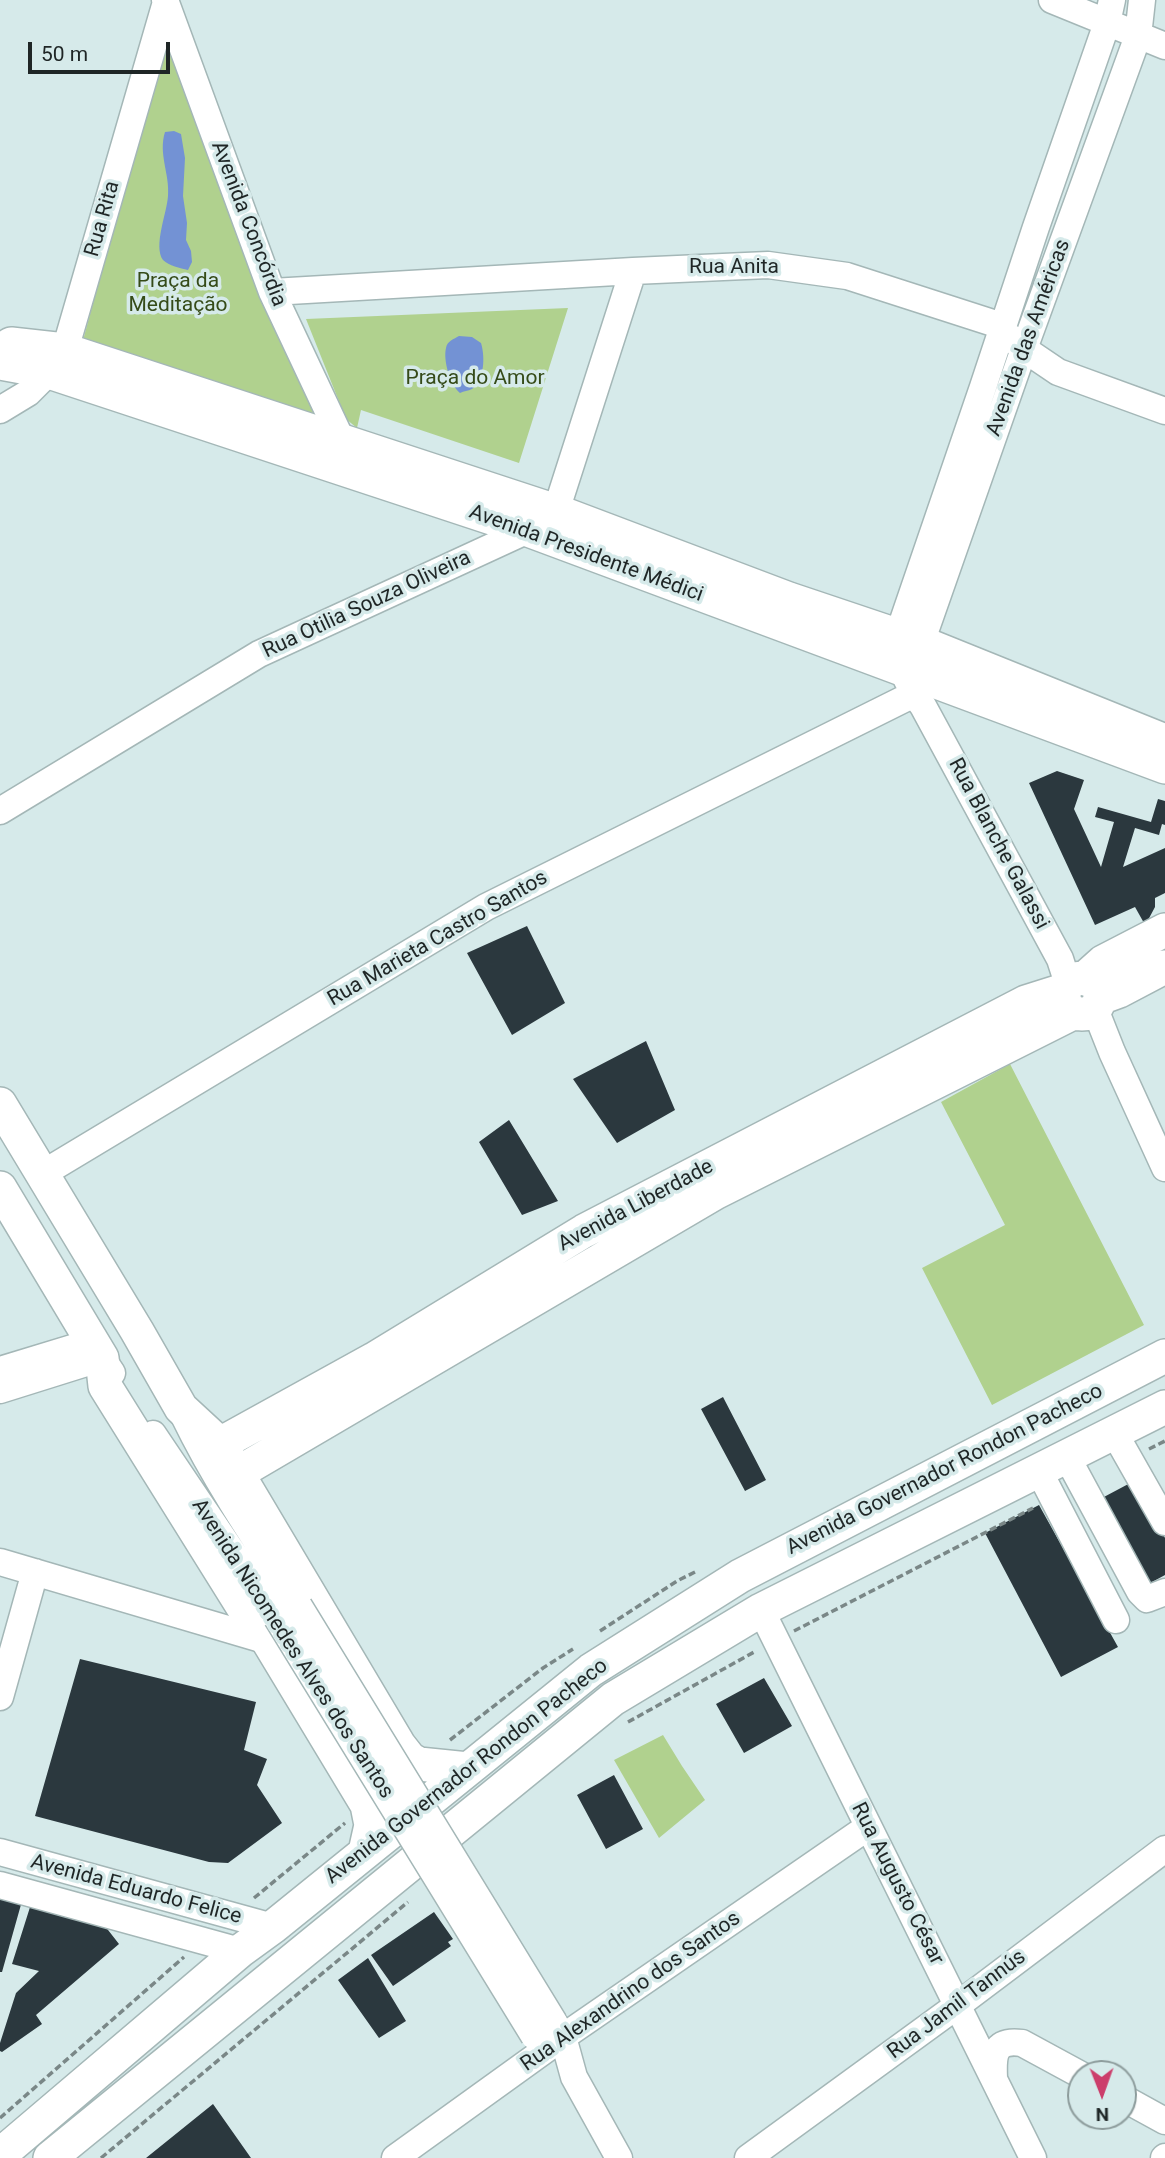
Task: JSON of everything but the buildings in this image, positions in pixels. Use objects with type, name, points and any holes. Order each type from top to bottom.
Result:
[{"type":"main road","name":"Avenida Presidente Médici","points":[[0,342],[31,348],[57,361],[528,530],[917,687],[1165,766]]},
{"type":"main road","name":"Avenida Presidente Médici","points":[[0,363],[57,361],[343,443],[556,511],[789,599],[909,639],[1165,740]]},
{"type":"main road","name":"Avenida Liberdade","points":[[220,1444],[374,1359],[715,1192],[1078,992],[1103,962],[1165,930]]},
{"type":"main road","name":"Avenida Liberdade","points":[[1078,992],[1119,991],[1165,967]]},
{"type":"main road","name":"Avenida Nicomedes Alves dos Santos","points":[[0,1104],[181,1408],[220,1444],[378,1711],[410,1759],[419,1764],[468,1769]]},
{"type":"main road","name":"Avenida Nicomedes Alves dos Santos","points":[[0,1188],[97,1350],[105,1386],[246,1612],[281,1622],[327,1739],[367,1805],[371,1825],[365,1852]]},
{"type":"main road","name":"Avenida Liberdade","points":[[238,1473],[536,1280]]},
{"type":"main road","name":"Avenida Governador Rondon Pacheco","points":[[0,2155],[240,1951],[591,1670],[740,1576],[1165,1356]]},
{"type":"main road","name":"Avenida Governador Rondon Pacheco","points":[[50,2158],[613,1699],[761,1610],[1053,1475],[1122,1446],[1165,1407]]},
{"type":"main road","points":[[327,1739],[339,1748],[350,1751],[365,1749],[374,1738],[378,1711]]},
{"type":"street","points":[[1052,0],[1110,12],[1138,36],[1165,46]]},
{"type":"street","name":"Avenida das Américas","points":[[909,639],[1024,349],[1138,36],[1142,0]]},
{"type":"street","name":"Avenida Concórdia","points":[[165,1],[272,292],[343,443]]},
{"type":"street","name":"Rua Rita","points":[[57,361],[165,1]]},
{"type":"street","name":"Avenida das Américas","points":[[917,687],[909,639],[1002,331],[1110,12]]},
{"type":"street","name":"Rua Anita","points":[[272,292],[768,265],[847,276],[993,323],[1024,349],[1058,372],[1165,411]]},
{"type":"street","points":[[556,511],[633,271]]},
{"type":"street","points":[[0,410],[28,393],[57,361]]},
{"type":"street","name":"Rua Otilia Souza Oliveira","points":[[0,811],[259,654],[528,530],[556,511]]},
{"type":"street","name":"Rua Blanche Galassi","points":[[917,687],[1112,1052],[1165,1168]]},
{"type":"street","name":"Rua Marieta Castro Santos","points":[[42,1174],[485,907],[917,687]]},
{"type":"street","points":[[0,1370],[97,1350]]},
{"type":"street","points":[[0,1390],[97,1350]]},
{"type":"street","name":"Avenida Nicomedes Alves dos Santos","points":[[181,1408],[200,1449],[227,1494],[281,1622],[549,2036],[619,2158]]},
{"type":"street","points":[[1122,1446],[1165,1522]]},
{"type":"street","points":[[1053,1475],[1140,1592],[1147,1599],[1165,1592]]},
{"type":"street","points":[[1053,1475],[1116,1620]]},
{"type":"street","points":[[0,1562],[35,1572],[281,1622]]},
{"type":"street","points":[[0,1697],[35,1572]]},
{"type":"street","name":"Rua Augusto César","points":[[761,1610],[1033,2158]]},
{"type":"street","name":"Rua Alexandrino dos Santos","points":[[395,2158],[549,2036],[869,1828]]},
{"type":"street","name":"Rua Jamil Tannús","points":[[748,2158],[1165,1849]]},
{"type":"street","name":"Avenida Eduardo Felice","points":[[0,1852],[273,1927]]},
{"type":"street","points":[[104,1914],[113,1883]]},
{"type":"street","name":"Avenida Eduardo Felice","points":[[0,1885],[240,1951]]},
{"type":"street","points":[[994,2078],[993,2059],[996,2050],[1013,2042],[1022,2043],[1067,2067]]},
{"type":"street","points":[[1137,2106],[1165,2121]]},
{"type":"path","points":[[1122,1446],[1165,1441]]},
{"type":"path","points":[[618,1728],[776,1640],[1053,1475]]},
{"type":"path","points":[[101,2158],[409,1901]]},
{"type":"green space","name":"Praça da Meditação","points":[[166,31],[330,433],[82,344]]},
{"type":"green space","name":"Praça do Amor","points":[[568,308],[519,463],[361,410],[357,428],[346,419],[306,319]]},
{"type":"green space","points":[[1010,1064],[1144,1325],[992,1405],[922,1268],[1005,1225],[941,1102]]},
{"type":"green space","points":[[663,1735],[705,1800],[659,1838],[614,1760]]},
{"type":"water","points":[[174,131],[181,134],[185,158],[183,196],[187,223],[186,240],[192,262],[188,270],[165,262],[159,246],[168,196],[163,140],[165,132]]},
{"type":"water","points":[[459,336],[472,337],[481,343],[483,354],[482,373],[476,385],[460,393],[450,378],[445,353],[451,340]]}]
